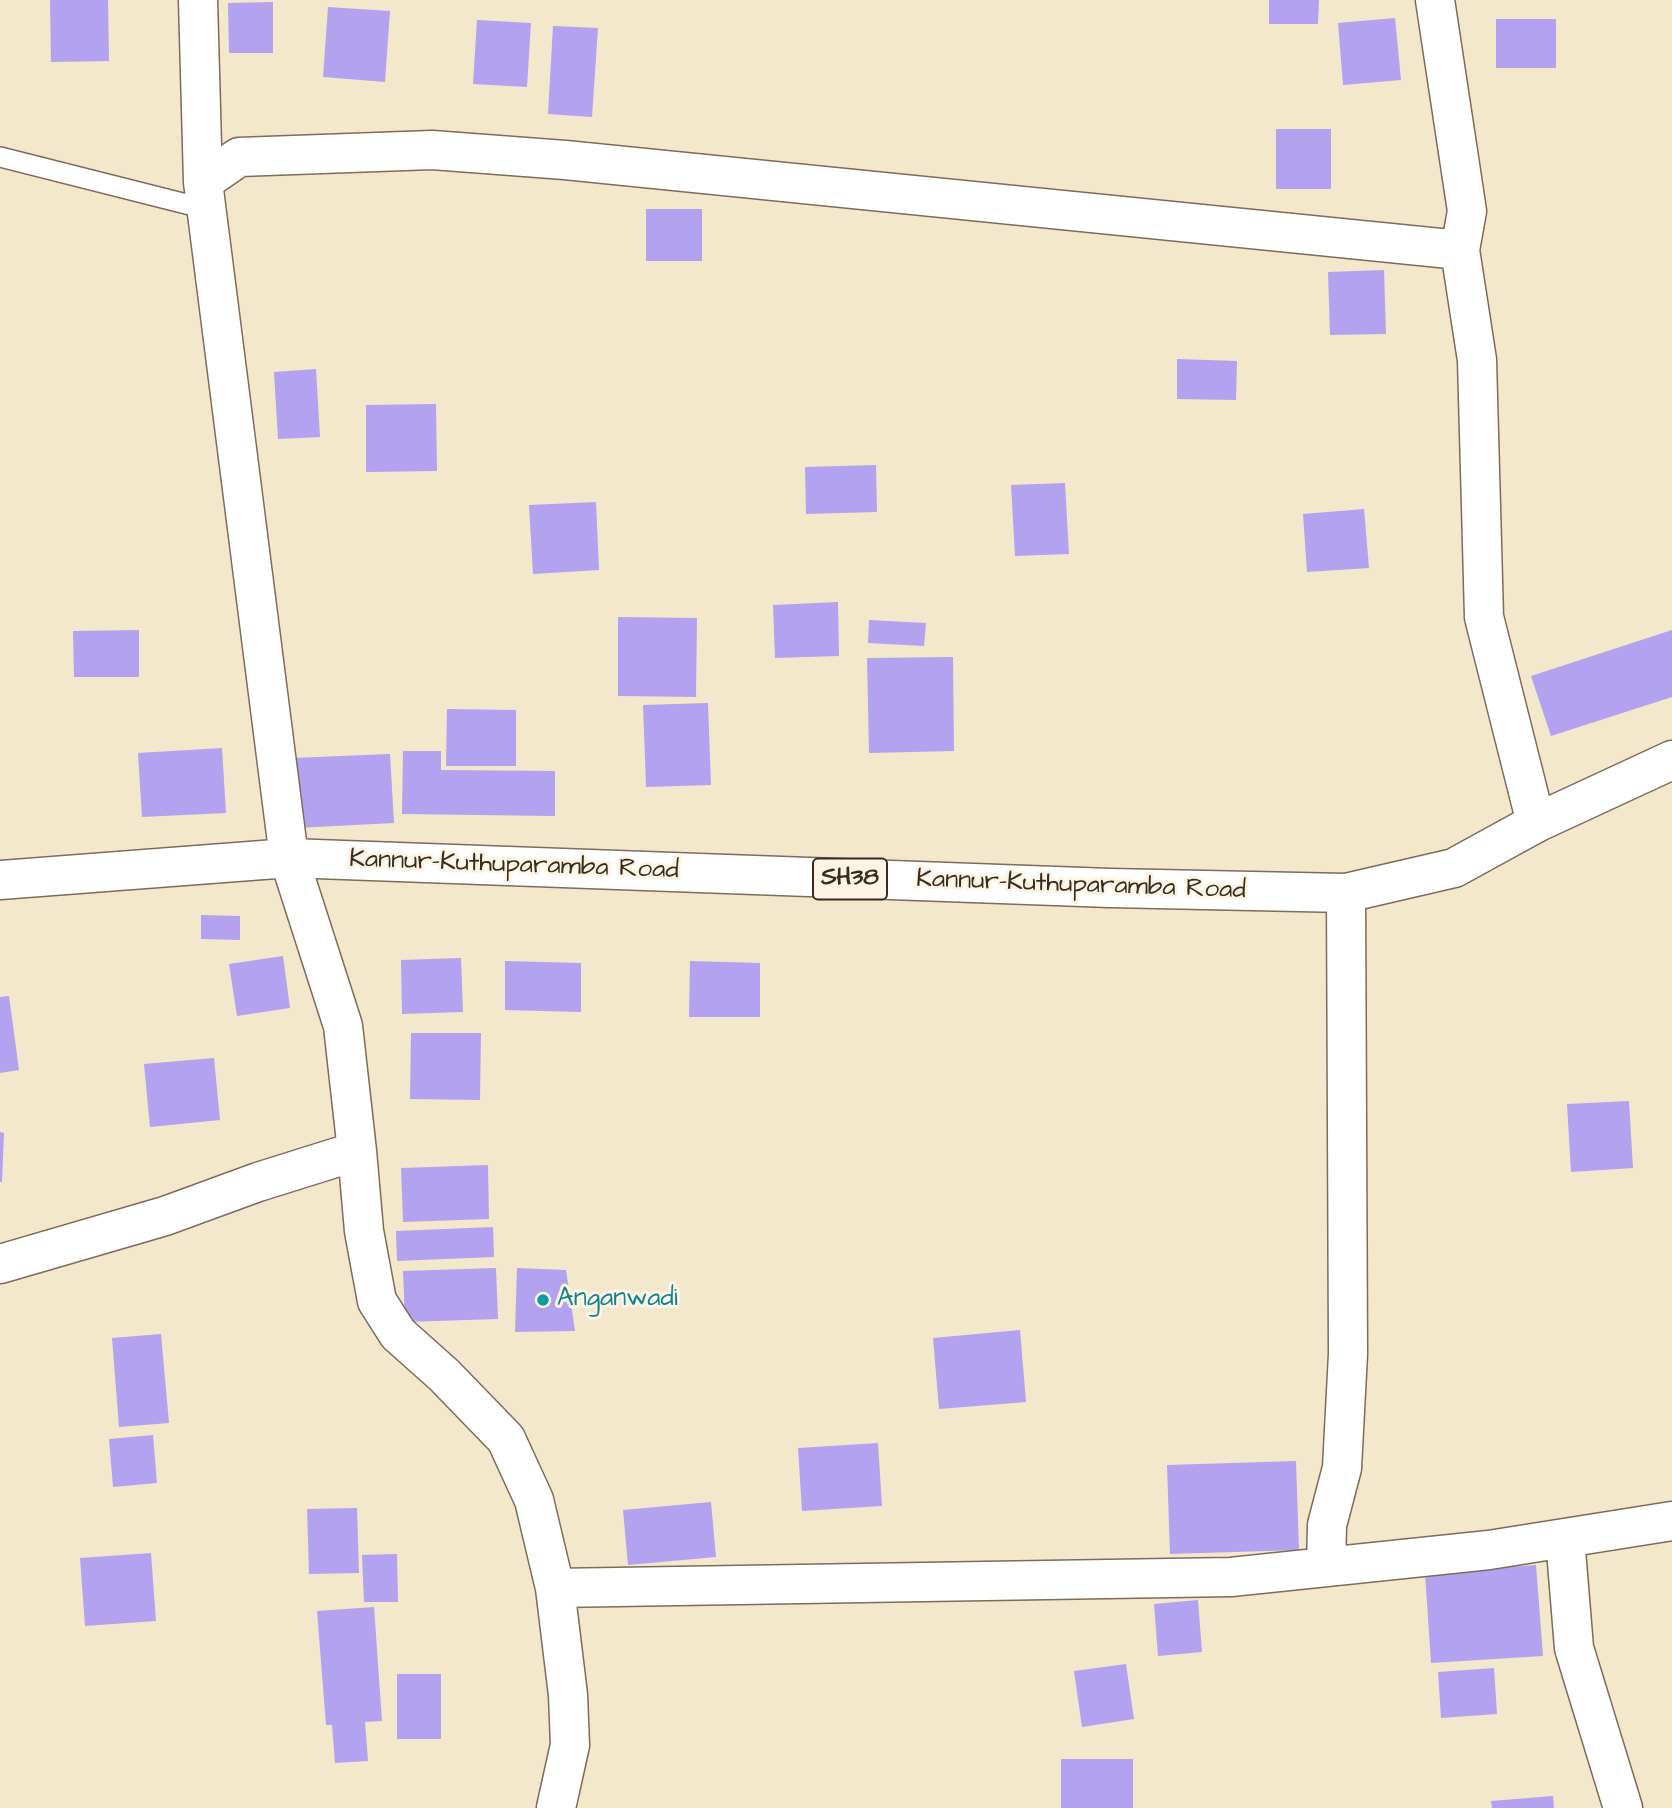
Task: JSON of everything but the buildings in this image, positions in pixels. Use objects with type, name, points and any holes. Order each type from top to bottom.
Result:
[{"type":"street","points":[[198,0],[205,195],[289,858],[343,1026],[358,1151],[364,1231],[377,1301],[398,1334],[444,1375],[506,1439],[534,1500],[555,1588],[568,1695],[570,1745],[556,1808]]},
{"type":"street","points":[[1435,0],[1467,211],[1460,250],[1477,360],[1484,617],[1536,823]]},
{"type":"street","points":[[205,195],[239,157],[432,150],[565,160],[1460,250]]},
{"type":"street","name":"Kannur-Kuthuparamba Road","points":[[0,880],[289,858],[1110,888],[1346,893],[1454,868],[1536,823],[1672,760]]},
{"type":"street","points":[[1326,1567],[1327,1525],[1342,1468],[1348,1354],[1346,893]]},
{"type":"street","points":[[0,1264],[165,1216],[258,1182],[358,1151]]},
{"type":"street","points":[[555,1588],[1231,1577],[1489,1550],[1672,1521]]},
{"type":"street","points":[[1565,1538],[1574,1648],[1623,1808]]},
{"type":"lane","points":[[0,157],[205,195]]},
{"type":"place","name":"Anganwadi","points":[[543,1300]]}]
